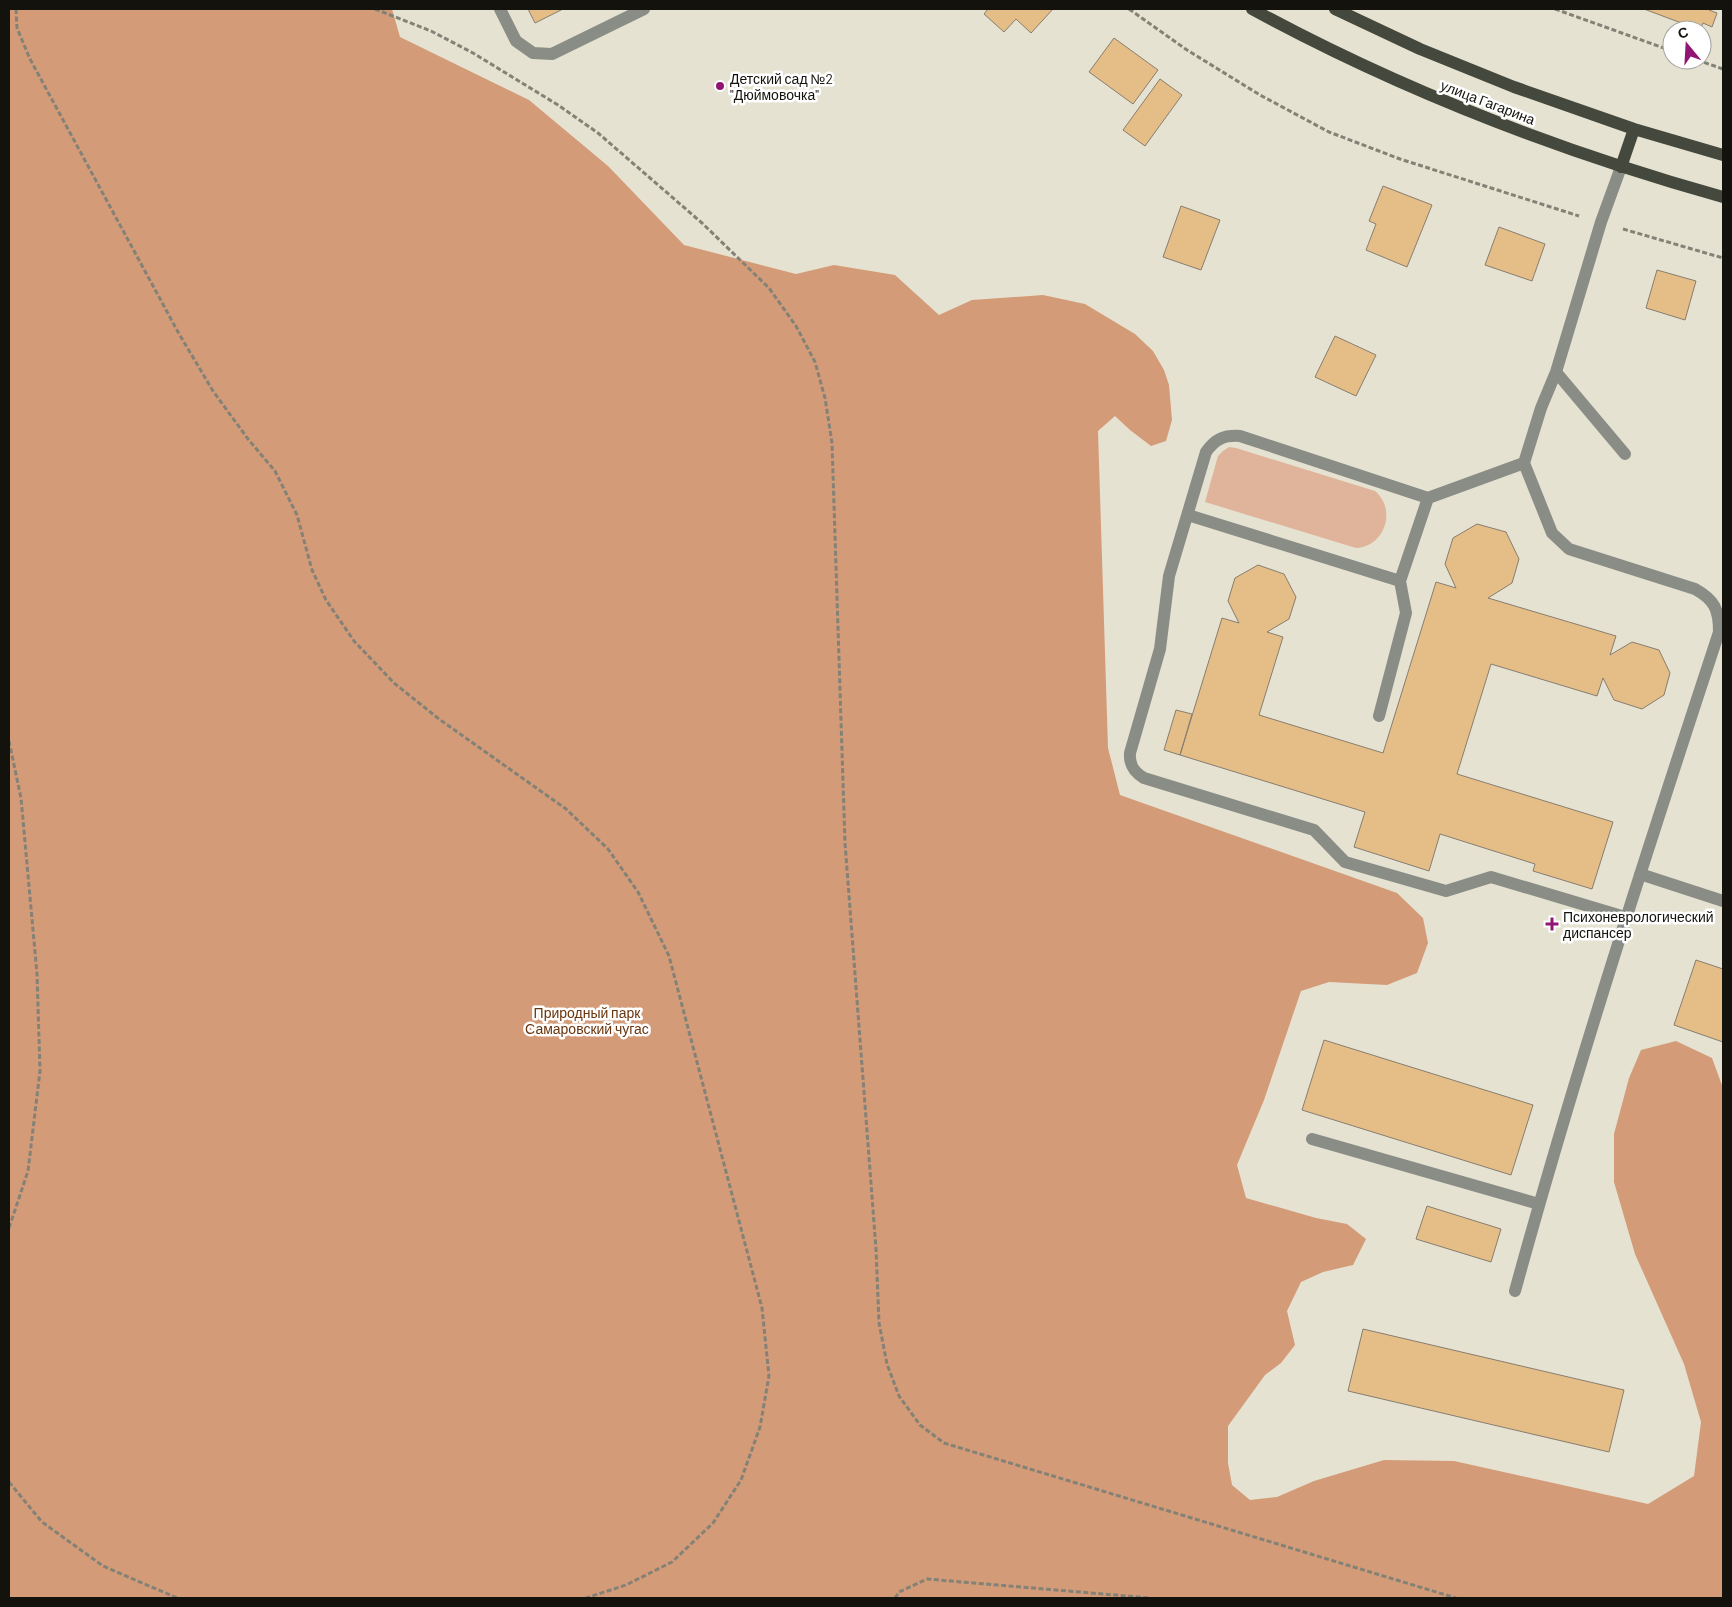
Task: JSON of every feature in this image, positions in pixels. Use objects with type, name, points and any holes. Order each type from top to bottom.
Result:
[{"type":"main road","name":"улица Гагарина","points":[[1252,9],[1312,42],[1404,85],[1498,123],[1621,167],[1723,197]]},
{"type":"main road","name":"улица Гагарина","points":[[1335,9],[1420,49],[1514,87],[1634,129],[1723,155]]},
{"type":"main road","points":[[1621,167],[1634,129]]},
{"type":"lane","points":[[500,9],[516,41],[533,53],[552,54],[644,9]]},
{"type":"lane","points":[[1515,1291],[1539,1204],[1625,918],[1719,632],[1719,616],[1714,605],[1706,595],[1695,589],[1569,549],[1552,533],[1524,463],[1541,408],[1556,372],[1601,222],[1621,167]]},
{"type":"lane","points":[[1556,372],[1625,454]]},
{"type":"lane","points":[[1524,463],[1428,498],[1240,436],[1229,435],[1219,438],[1212,443],[1206,452],[1169,576],[1160,649],[1129,760],[1136,774],[1144,778],[1314,830],[1345,862],[1446,891],[1491,877],[1625,918]]},
{"type":"lane","points":[[1379,716],[1406,614],[1400,581],[1428,498]]},
{"type":"lane","points":[[1188,515],[1400,581]]},
{"type":"lane","points":[[1640,874],[1723,901]]},
{"type":"lane","points":[[1312,1139],[1539,1204]]},
{"type":"path","points":[[16,9],[17,28],[30,58],[178,332],[213,390],[248,439],[276,471],[297,515],[312,570],[326,600],[354,641],[394,683],[438,719],[566,809],[608,849],[638,892],[669,956],[762,1308],[769,1376],[760,1427],[740,1480],[713,1523],[672,1562],[626,1585],[586,1598]]},
{"type":"path","points":[[375,9],[431,30],[558,106],[598,133],[702,223],[769,288],[796,326],[815,362],[825,398],[832,443],[845,843],[876,1249],[879,1323],[887,1364],[899,1396],[920,1425],[944,1443],[1456,1598]]},
{"type":"path","points":[[1129,9],[1187,50],[1260,95],[1329,132],[1400,159],[1723,258]]},
{"type":"path","points":[[1555,9],[1662,47]]},
{"type":"path","points":[[9,741],[21,798],[24,828],[37,974],[40,1071],[28,1171],[9,1228]]},
{"type":"path","points":[[9,1482],[42,1522],[103,1566],[176,1598]]},
{"type":"path","points":[[895,1598],[899,1592],[927,1579],[1150,1598]]},
{"type":"shaded area","points":[[1229,447],[1375,491],[1382,499],[1385,508],[1385,526],[1381,534],[1366,546],[1356,548],[1205,502],[1218,456]]},
{"type":"green space","name":"Природный парк Самаровский чугас","points":[[9,9],[392,9],[400,37],[529,100],[608,166],[684,245],[796,274],[834,265],[895,275],[939,315],[972,300],[1043,295],[1085,304],[1135,334],[1153,351],[1164,370],[1169,385],[1172,420],[1166,441],[1151,446],[1115,416],[1098,431],[1108,748],[1120,795],[1397,893],[1423,918],[1428,943],[1417,973],[1387,985],[1329,982],[1301,991],[1264,1100],[1237,1165],[1246,1198],[1316,1218],[1347,1224],[1366,1239],[1353,1265],[1323,1272],[1301,1282],[1287,1311],[1295,1345],[1281,1363],[1265,1375],[1228,1426],[1228,1463],[1232,1485],[1250,1500],[1277,1497],[1314,1481],[1384,1460],[1454,1461],[1648,1504],[1694,1476],[1701,1422],[1684,1364],[1635,1254],[1614,1182],[1614,1134],[1629,1078],[1641,1050],[1676,1041],[1712,1058],[1723,1088],[1723,1598],[9,1598]]},
{"type":"building","points":[[528,9],[563,9],[535,23]]},
{"type":"building","points":[[988,9],[1053,9],[1031,33],[1016,19],[1004,32],[984,14]]},
{"type":"building","points":[[1644,9],[1710,9],[1717,13],[1712,27],[1712,20],[1673,20]]},
{"type":"building","points":[[1114,38],[1158,70],[1133,104],[1089,72]]},
{"type":"building","points":[[1160,79],[1182,95],[1145,146],[1123,130]]},
{"type":"building","points":[[1383,186],[1432,205],[1407,267],[1366,250],[1376,224],[1369,221]]},
{"type":"building","points":[[1181,206],[1220,220],[1201,270],[1163,257]]},
{"type":"building","points":[[1499,227],[1545,244],[1532,281],[1485,265]]},
{"type":"building","points":[[1657,270],[1696,281],[1685,320],[1646,308]]},
{"type":"building","points":[[1335,336],[1376,355],[1356,396],[1315,377]]},
{"type":"building","points":[[1477,524],[1506,532],[1519,559],[1512,583],[1488,598],[1616,636],[1610,655],[1632,642],[1659,650],[1670,673],[1664,695],[1642,709],[1614,700],[1603,678],[1597,696],[1491,664],[1457,774],[1613,822],[1592,889],[1533,871],[1535,864],[1440,834],[1429,871],[1354,847],[1365,812],[1180,755],[1222,618],[1239,623],[1228,601],[1235,578],[1258,565],[1284,574],[1296,597],[1289,619],[1267,632],[1283,637],[1259,715],[1383,753],[1436,582],[1456,588],[1445,564],[1453,538]]},
{"type":"building","points":[[1176,710],[1192,714],[1180,755],[1164,750]]},
{"type":"building","points":[[1696,960],[1723,969],[1723,1042],[1674,1025]]},
{"type":"building","points":[[1324,1040],[1533,1105],[1511,1175],[1302,1110]]},
{"type":"building","points":[[1427,1206],[1501,1229],[1491,1262],[1416,1239]]},
{"type":"building","points":[[1363,1329],[1624,1390],[1609,1452],[1348,1391]]},
{"type":"place","name":"Детский сад №2 \"Дюймовочка\"","points":[[720,86]]},
{"type":"place","name":"Психоневрологический диспансер","points":[[1552,924]]}]
